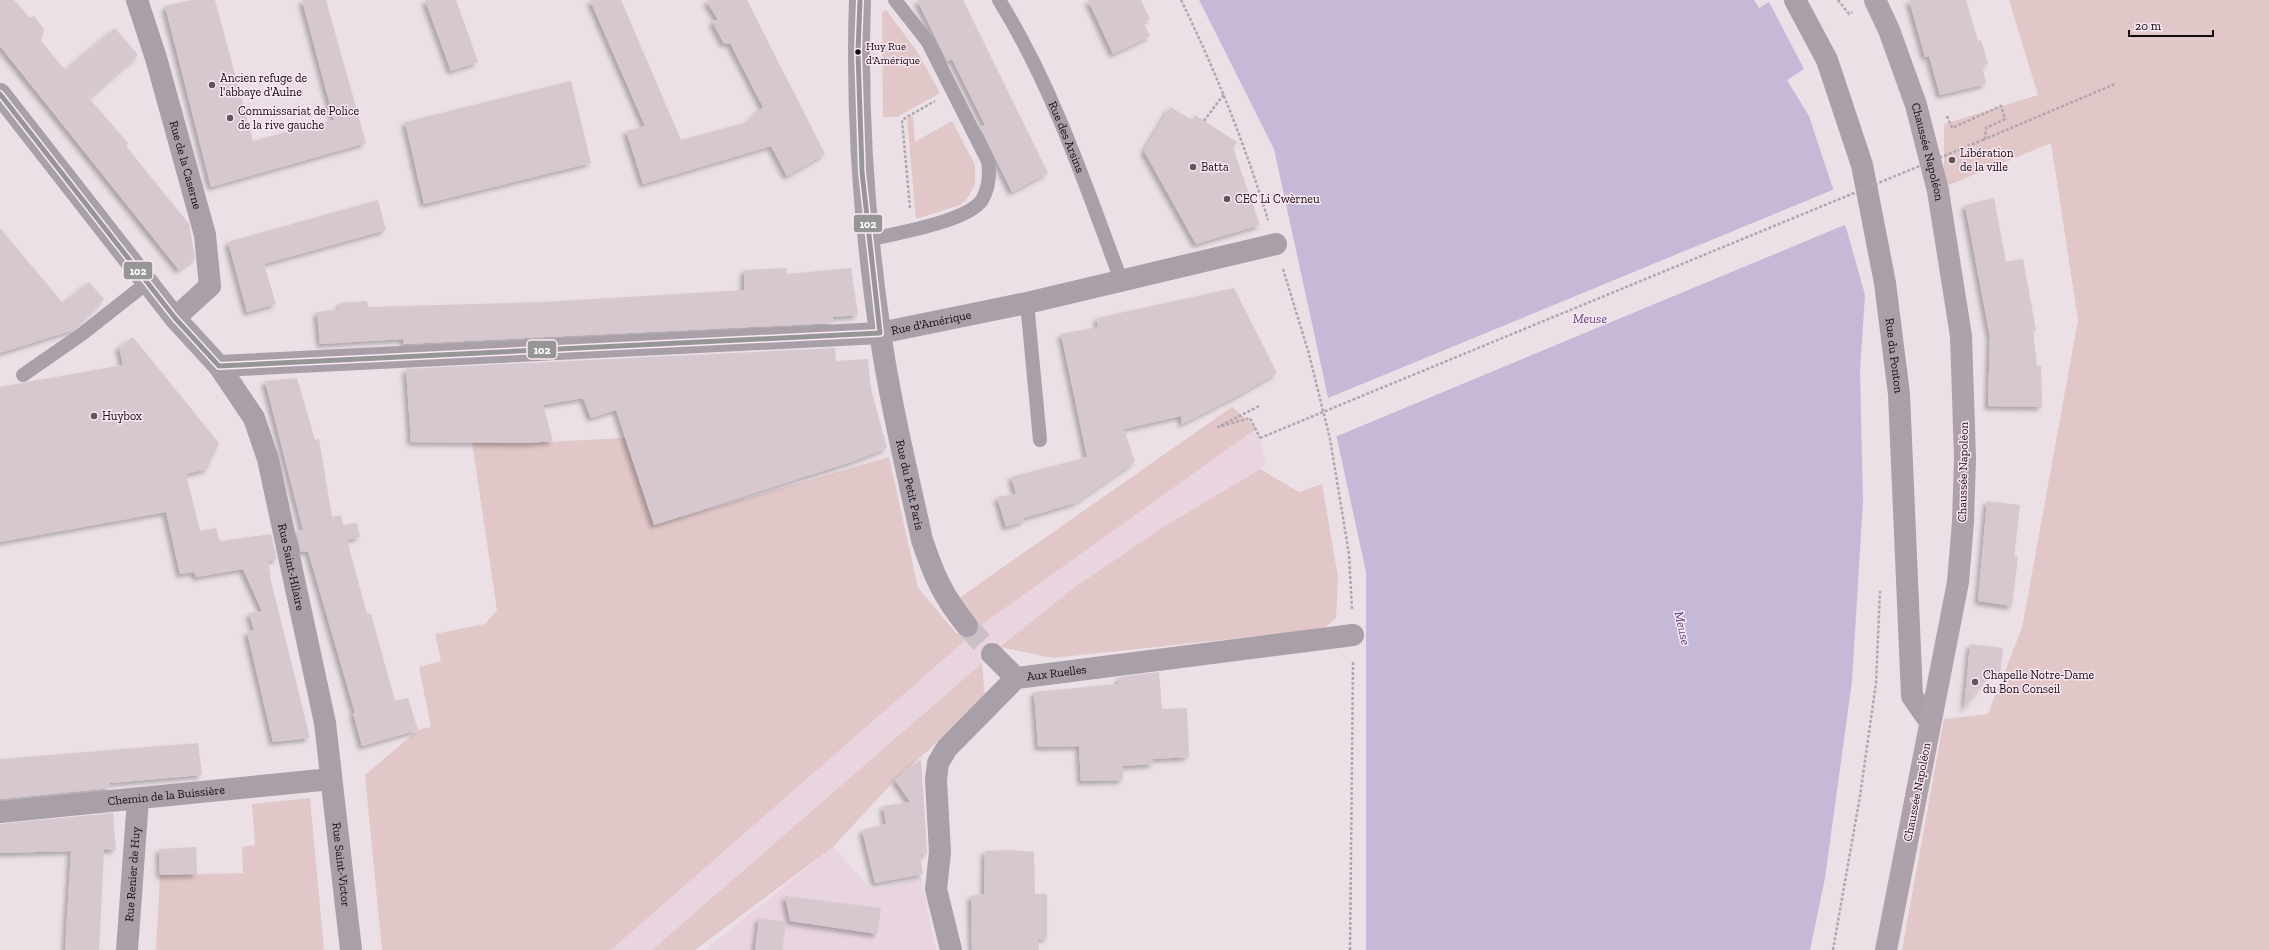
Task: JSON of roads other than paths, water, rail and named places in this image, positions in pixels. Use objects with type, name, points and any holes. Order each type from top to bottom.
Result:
[{"type":"main road","name":"Chaussée Napoléon","points":[[1875,0],[1889,30],[1916,105],[1938,191],[1962,336],[1965,458],[1963,522],[1958,582],[1886,950]]},
{"type":"street","name":"Rue de la Caserne","points":[[137,0],[156,58],[205,235],[210,286],[175,318]]},
{"type":"street","name":"Rue du Petit Paris","points":[[860,0],[858,52],[862,172],[868,240],[880,333],[890,390],[922,540],[938,585],[948,602],[967,626]]},
{"type":"street","name":"Rue du Ponton","points":[[1795,0],[1828,60],[1862,165],[1885,283],[1899,394],[1912,696],[1930,722]]},
{"type":"street","name":"Rue Saint-Hilaire","points":[[0,94],[175,318],[219,366],[254,418],[268,459],[325,723],[331,779]]},
{"type":"street","name":"Rue d'Amérique","points":[[219,366],[880,333],[1027,303],[1276,244]]},
{"type":"street","name":"Aux Ruelles","points":[[951,950],[936,889],[940,852],[936,780],[938,763],[947,748],[1016,678],[1353,635]]},
{"type":"street","points":[[992,654],[1016,678]]},
{"type":"street","name":"Chemin de la Buissière","points":[[0,812],[331,779]]},
{"type":"street","name":"Rue Saint-Victor","points":[[331,779],[351,950]]},
{"type":"street","name":"Rue Renier de Huy","points":[[127,950],[138,799]]},
{"type":"lane","points":[[868,240],[951,219],[969,212],[982,200],[990,172],[988,161],[928,42],[895,0]]},
{"type":"lane","name":"Rue des Arsins","points":[[999,0],[1017,29],[1044,81],[1067,136],[1121,280]]},
{"type":"lane","points":[[23,375],[82,334],[148,282]]},
{"type":"lane","points":[[1027,303],[1040,440]]},
{"type":"water","name":"Meuse","points":[[1199,0],[1754,0],[1759,8],[1769,2],[1804,69],[1787,80],[1809,116],[1847,231],[1865,295],[1860,371],[1863,501],[1852,681],[1825,878],[1810,950],[1366,950],[1366,572],[1274,149]]},
{"type":"tunnel","points":[[967,626],[992,654]]},
{"type":"place","name":"Huy Rue d'Amérique","points":[[858,52]]},
{"type":"place","name":"Ancien refuge de l'abbaye d'Aulne","points":[[212,85]]},
{"type":"place","name":"Commissariat de Police de la rive gauche","points":[[230,118]]},
{"type":"place","name":"Libération de la ville","points":[[1952,160]]},
{"type":"place","name":"Batta","points":[[1193,167]]},
{"type":"place","name":"CEC Li Cwèrneu","points":[[1227,199]]},
{"type":"place","name":"Huybox","points":[[94,416]]},
{"type":"place","name":"Chapelle Notre-Dame du Bon Conseil","points":[[1975,682]]}]
